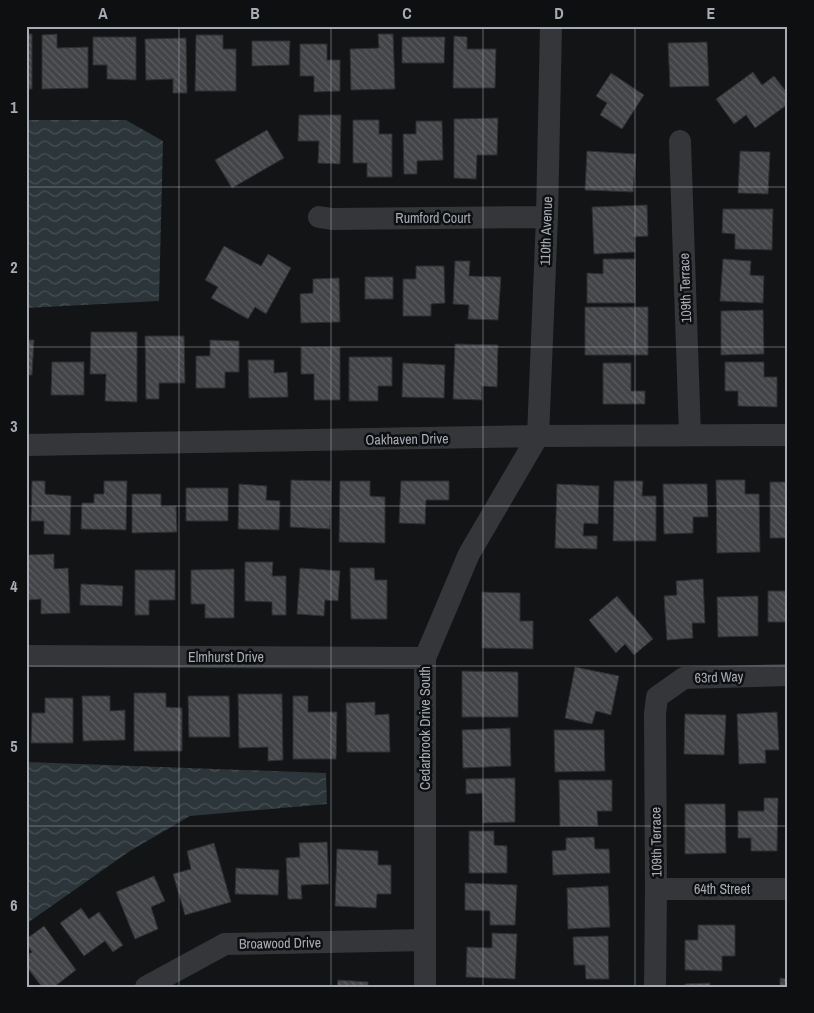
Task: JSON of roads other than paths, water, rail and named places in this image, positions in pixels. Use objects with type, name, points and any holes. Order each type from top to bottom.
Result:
[{"type":"street","name":"110th Avenue","points":[[538,436],[547,217],[550,26]]},
{"type":"street","name":"109th Terrace","points":[[680,141],[690,435]]},
{"type":"street","name":"Rumford Court","points":[[319,217],[332,219],[547,217]]},
{"type":"street","name":"Oakhaven Drive","points":[[26,445],[538,436],[788,435]]},
{"type":"street","name":"Cedarbrook Drive South","points":[[425,987],[425,658],[469,554],[538,436]]},
{"type":"street","name":"Elmhurst Drive","points":[[26,656],[425,658]]},
{"type":"street","name":"63rd Way","points":[[657,697],[684,678],[788,675]]},
{"type":"street","name":"109th Terrace","points":[[655,987],[654,714],[657,697]]},
{"type":"street","name":"64th Street","points":[[656,889],[788,889]]},
{"type":"street","name":"Broawood Drive","points":[[146,987],[224,944],[425,940]]},
{"type":"water","points":[[26,120],[126,120],[163,141],[159,301],[26,308]]},
{"type":"water","points":[[26,762],[326,773],[327,804],[190,816],[130,851],[26,924]]}]
